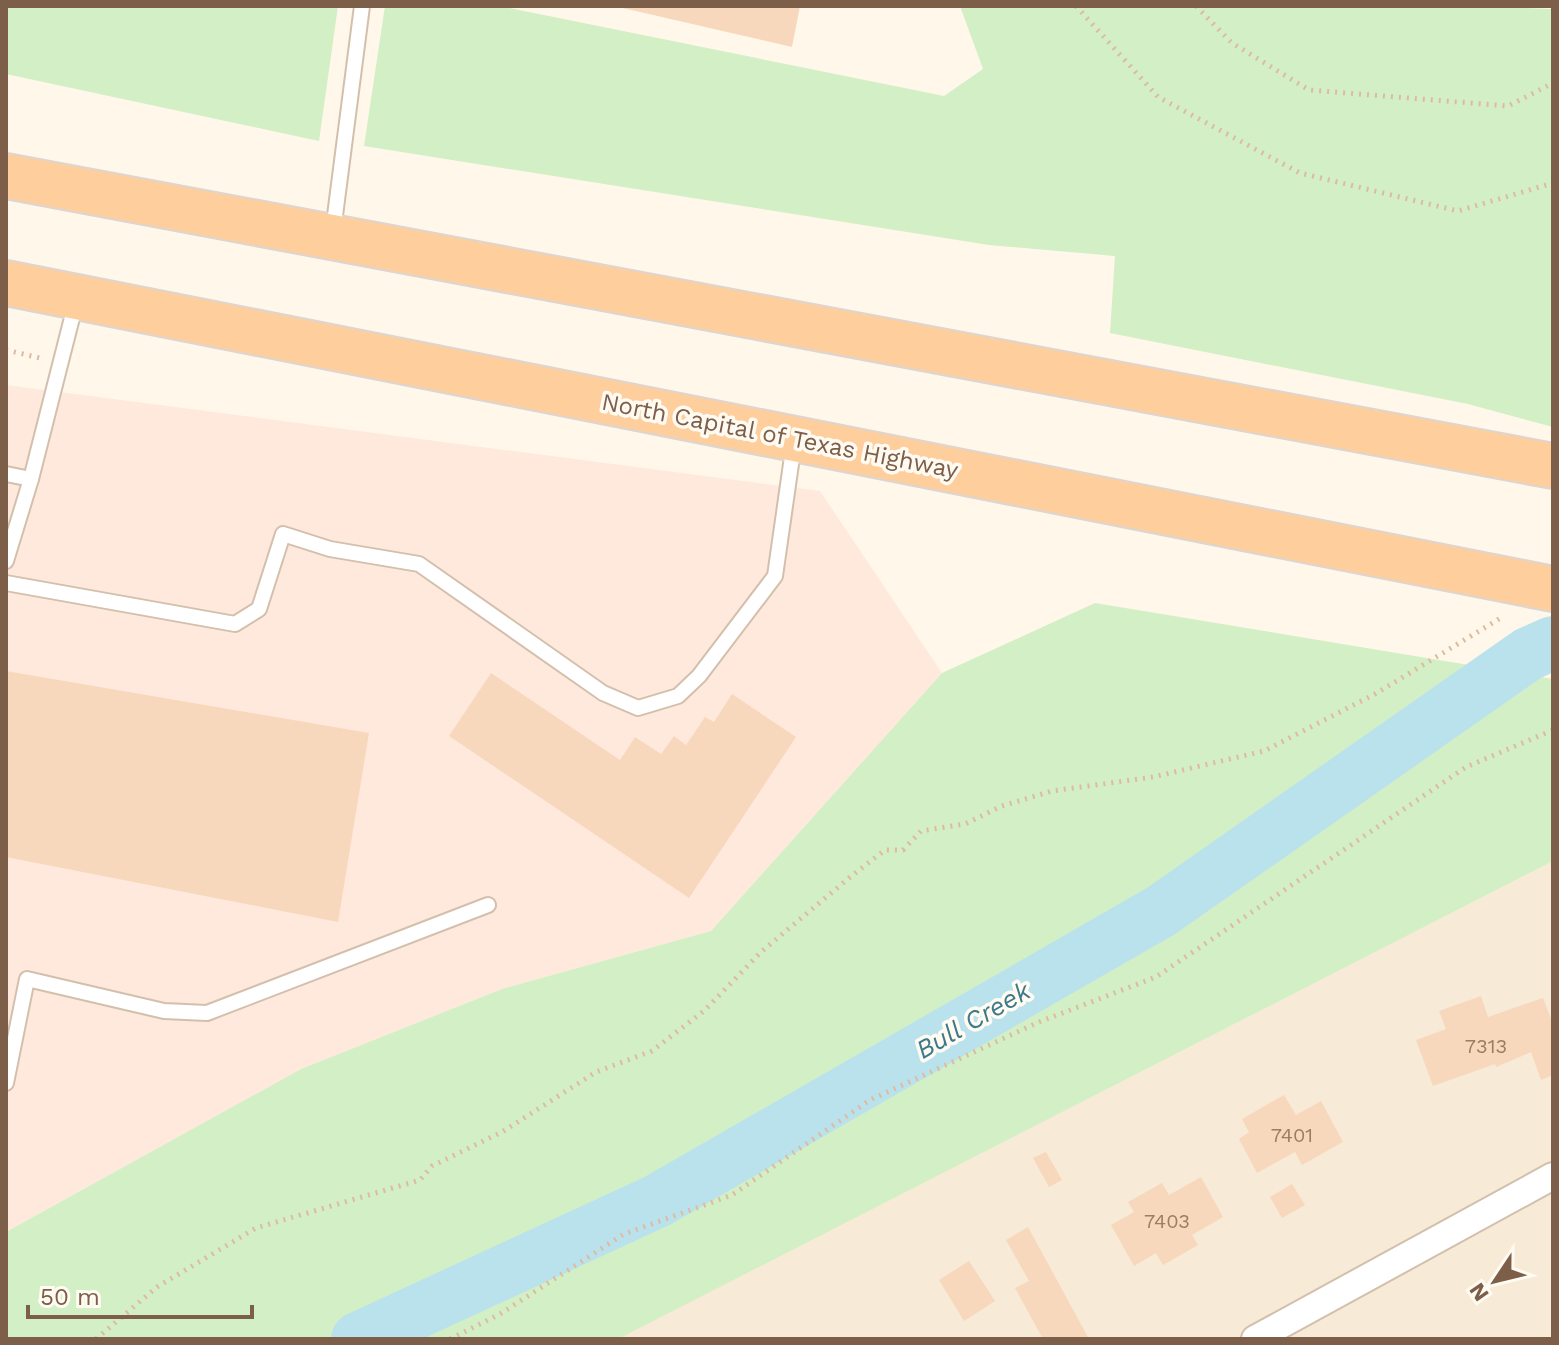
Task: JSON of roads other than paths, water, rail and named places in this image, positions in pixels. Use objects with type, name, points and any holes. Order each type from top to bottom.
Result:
[{"type":"highway","points":[[6,176],[1553,466]]},
{"type":"highway","name":"North Capital of Texas Highway","points":[[6,283],[794,438],[1497,596],[1553,589]]},
{"type":"street","points":[[1255,1339],[1553,1176]]},
{"type":"lane","points":[[332,239],[362,6]]},
{"type":"lane","points":[[6,561],[31,479],[77,296]]},
{"type":"lane","points":[[6,583],[235,624],[259,609],[283,534],[330,549],[419,564],[603,693],[638,708],[678,696],[699,676],[775,576],[794,438]]},
{"type":"lane","points":[[6,474],[31,479]]},
{"type":"lane","points":[[6,1083],[27,979],[164,1011],[207,1013],[488,905]]},
{"type":"waterway","name":"Bull Creek","points":[[358,1339],[657,1201],[1161,911],[1528,654],[1553,643]]}]
